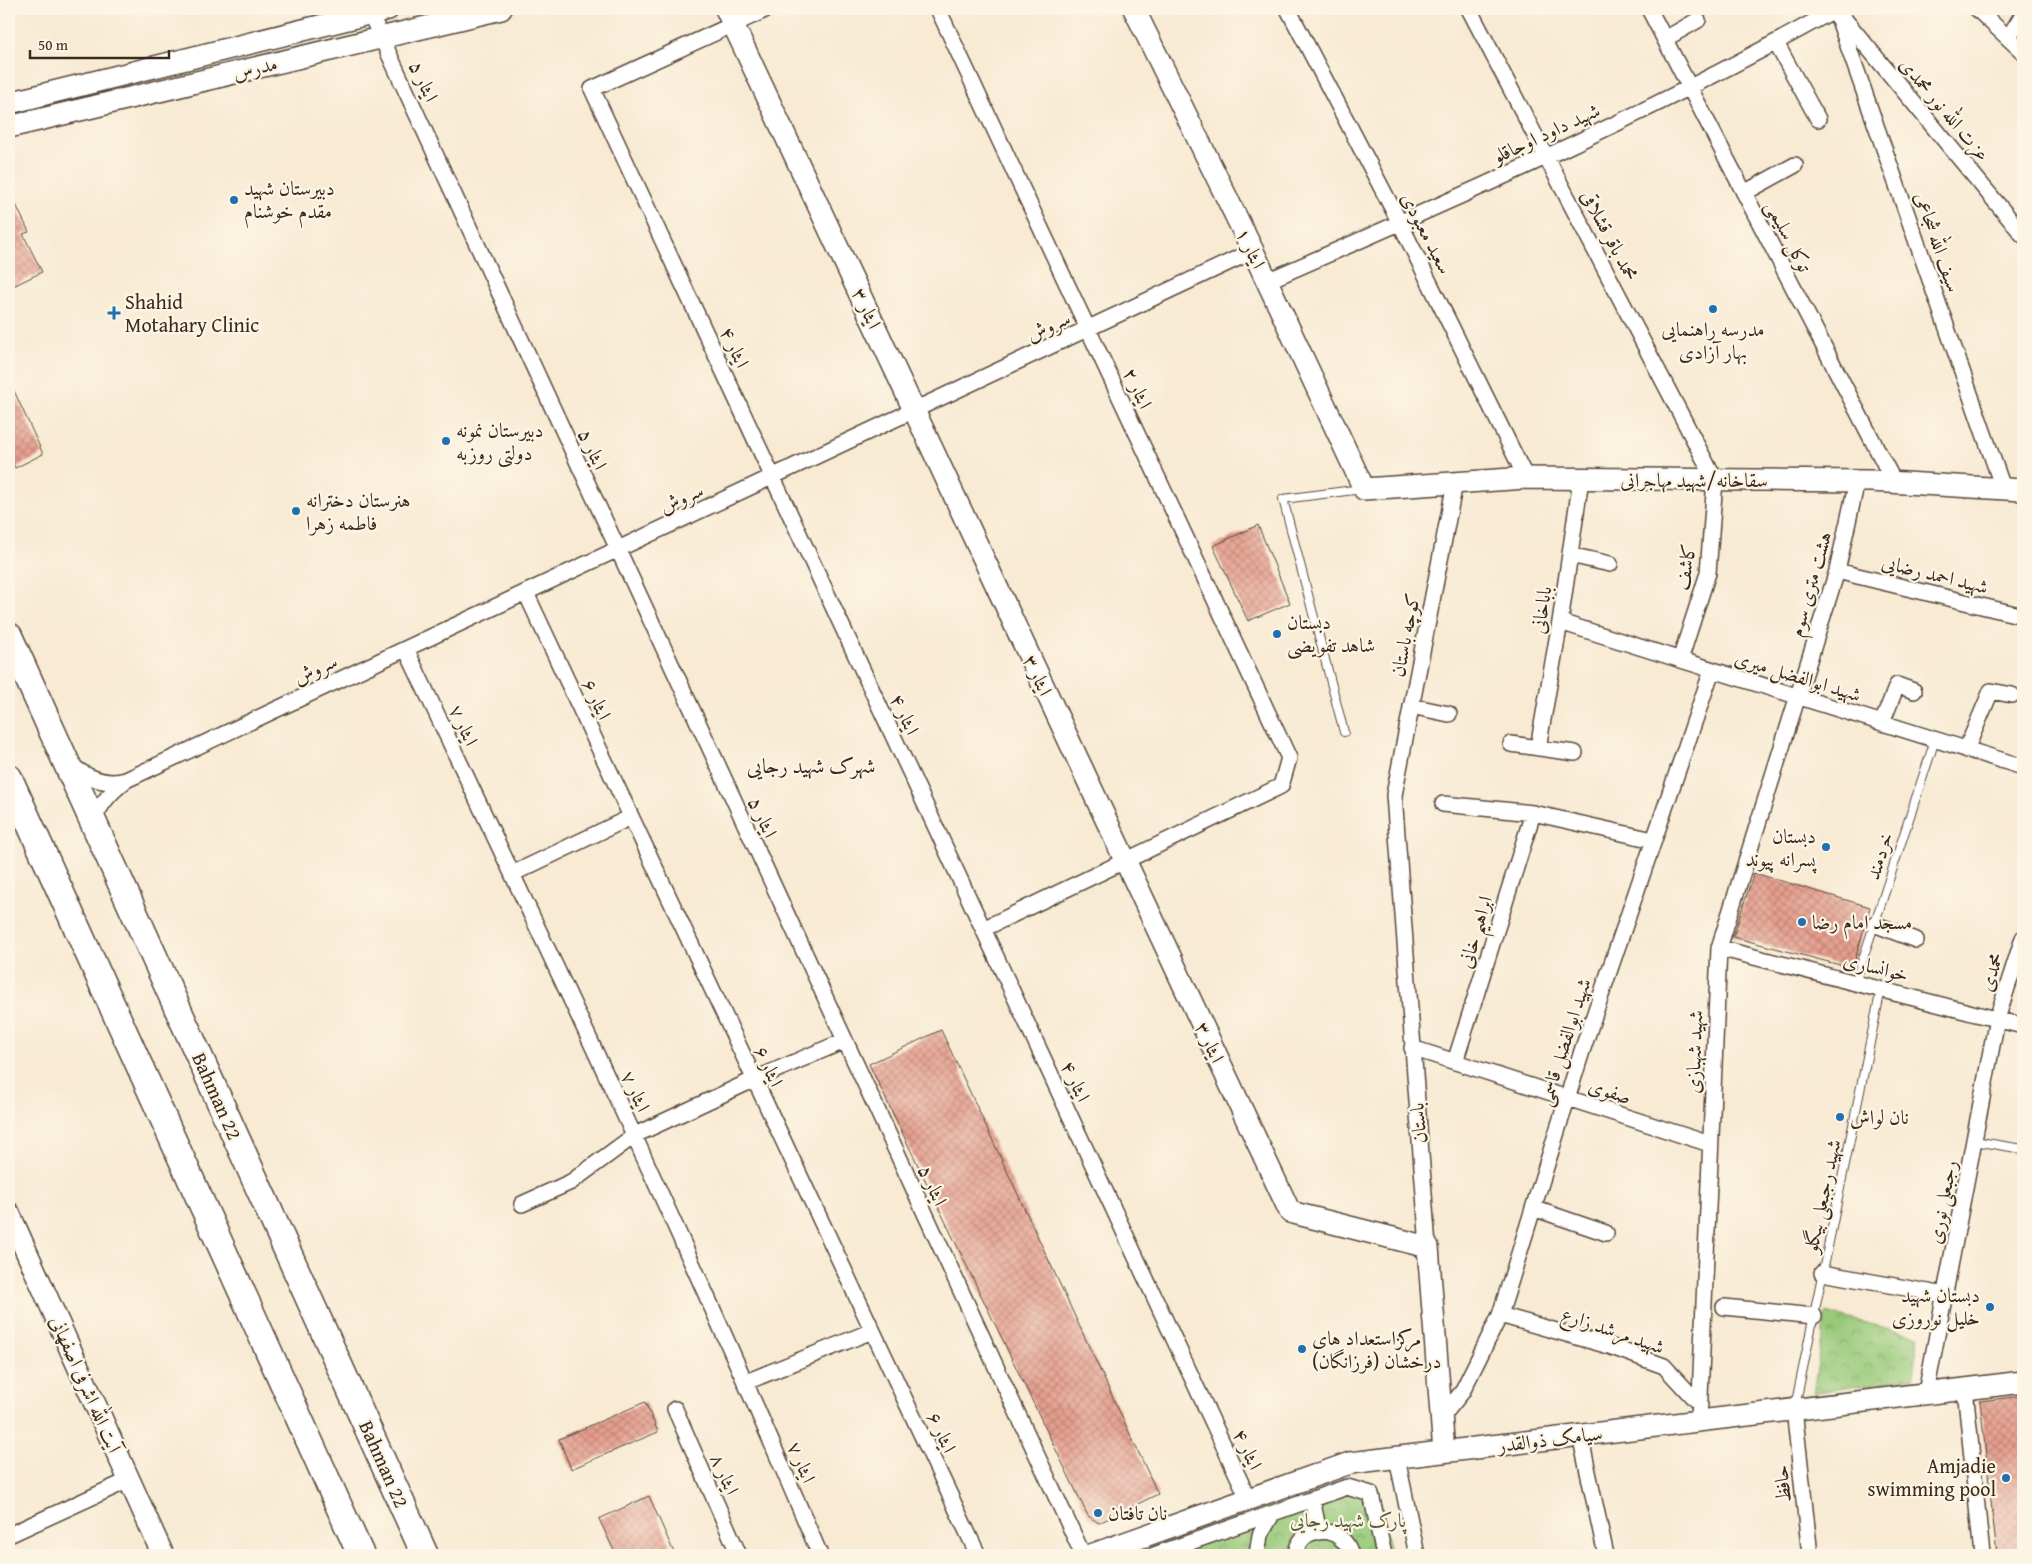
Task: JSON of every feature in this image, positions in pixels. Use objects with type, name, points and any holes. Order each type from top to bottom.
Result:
[{"type":"highway","name":"Bahman 22","points":[[9,636],[425,1555]]},
{"type":"highway","points":[[9,778],[361,1555]]},
{"type":"street","name":"مدرس","points":[[9,127],[501,9]]},
{"type":"street","points":[[730,16],[767,9]]},
{"type":"street","name":"ایثار ۲","points":[[938,9],[1289,758],[1281,786],[1126,861]]},
{"type":"street","name":"ایثار ۱","points":[[1134,9],[1254,251],[1364,489]]},
{"type":"street","name":"سعید معبودی","points":[[1288,9],[1400,223],[1526,478]]},
{"type":"street","name":"محمد باقر قشلاقی","points":[[1469,9],[1715,480]]},
{"type":"street","name":"توکل سلیمی","points":[[1649,9],[1894,482]]},
{"type":"street","name":"شهید داود اوجاقلو","points":[[1267,281],[1400,223],[1690,88],[1836,9]]},
{"type":"street","name":"عزت الله نور محمدی","points":[[1836,9],[2023,235]]},
{"type":"street","name":"سیف الله شجاعی","points":[[1836,9],[2013,489]]},
{"type":"street","points":[[1977,9],[2023,52]]},
{"type":"street","name":"مدرس","points":[[9,103],[379,11]]},
{"type":"street","name":"ایثار ۵","points":[[379,11],[382,38],[1083,1555]]},
{"type":"street","points":[[2008,38],[2023,14]]},
{"type":"street","name":"ایثار ۳","points":[[730,16],[1290,1212],[1428,1247]]},
{"type":"street","name":"ایثار ۴","points":[[730,16],[592,88],[1248,1498]]},
{"type":"street","points":[[1665,39],[1698,20]]},
{"type":"street","points":[[1776,43],[1818,119]]},
{"type":"street","points":[[1744,193],[1795,165]]},
{"type":"street","name":"سروش","points":[[126,780],[1254,251]]},
{"type":"street","name":"سقاخانه/شهید مهاجرانی","points":[[1364,489],[1526,478],[1857,481],[2013,489]]},
{"type":"street","name":"باباخانی","points":[[1538,748],[1560,622],[1581,479]]},
{"type":"street","name":"کاشف","points":[[1680,660],[1708,573],[1715,480]]},
{"type":"street","name":"هشت متری سوم","points":[[1798,697],[1837,571],[1857,481]]},
{"type":"street","name":"کوچه باستان","points":[[1394,795],[1454,483]]},
{"type":"street","points":[[1570,555],[1610,564]]},
{"type":"street","name":"شهید احمد رضایی","points":[[1837,571],[2023,616]]},
{"type":"street","name":"ایثار ۶","points":[[526,593],[753,1080],[978,1555]]},
{"type":"street","name":"شهید ابوالفضل میری","points":[[1560,622],[2023,768]]},
{"type":"street","name":"ایثار ۷","points":[[406,649],[635,1135],[746,1382],[820,1555]]},
{"type":"street","name":"شهید ابوالفضل قاسمی","points":[[1441,1418],[1462,1392],[1500,1315],[1567,1098],[1712,670]]},
{"type":"street","points":[[1882,723],[1897,685],[1914,691]]},
{"type":"street","points":[[1966,750],[1991,691],[2012,695]]},
{"type":"street","name":"شهید شهبازی","points":[[1699,1413],[1718,948],[1798,697]]},
{"type":"street","points":[[1411,706],[1449,714]]},
{"type":"street","points":[[1512,744],[1574,753]]},
{"type":"street","points":[[65,760],[87,776],[104,783],[116,783],[126,780]]},
{"type":"street","points":[[93,821],[100,805],[126,780]]},
{"type":"street","name":"باستان","points":[[1394,795],[1444,1452]]},
{"type":"street","points":[[1443,804],[1533,813],[1653,840]]},
{"type":"street","name":"ابراهیم خانی","points":[[1455,1062],[1533,813]]},
{"type":"street","points":[[512,874],[630,817]]},
{"type":"street","points":[[983,929],[1126,861]]},
{"type":"street","points":[[1874,924],[1916,940]]},
{"type":"street","name":"محمدی","points":[[1997,1019],[2021,954],[2023,938]]},
{"type":"street","name":"خوانساری","points":[[1718,948],[2023,1026]]},
{"type":"street","name":"رجبعلی نوری","points":[[1926,1394],[1997,1019]]},
{"type":"street","points":[[522,1204],[571,1182],[635,1135],[753,1080],[844,1041]]},
{"type":"street","name":"صفوی","points":[[1412,1048],[1710,1144]]},
{"type":"street","points":[[1533,1208],[1606,1233]]},
{"type":"street","name":"آیت الله اشرفی اصفهانی","points":[[9,1213],[163,1555]]},
{"type":"street","points":[[1822,1274],[1945,1295]]},
{"type":"street","points":[[1724,1307],[1814,1316]]},
{"type":"street","name":"شهید مرشد زارع","points":[[1500,1315],[1609,1346],[1664,1366],[1699,1413]]},
{"type":"street","points":[[746,1382],[872,1331]]},
{"type":"street","name":"سیامک ذوالقدر","points":[[1091,1555],[1350,1463],[1580,1435],[1699,1413],[1794,1409],[2023,1382]]},
{"type":"street","points":[[1965,1389],[1982,1555]]},
{"type":"street","name":"ایثار ۸","points":[[675,1409],[739,1555]]},
{"type":"street","name":"حافظ","points":[[1794,1409],[1810,1555]]},
{"type":"street","points":[[1580,1435],[1606,1555]]},
{"type":"street","points":[[1397,1458],[1417,1555]]},
{"type":"street","points":[[9,1535],[129,1480]]},
{"type":"street","points":[[1154,1555],[1347,1487],[1372,1494],[1384,1555]]},
{"type":"street","points":[[1312,1499],[1319,1532]]},
{"type":"street","points":[[1257,1555],[1260,1535],[1273,1513]]},
{"type":"street","points":[[1296,1555],[1302,1540],[1311,1533],[1319,1532],[1334,1533],[1341,1537],[1350,1554]]},
{"type":"lane","points":[[1344,732],[1283,499],[1364,489]]},
{"type":"lane","name":"خردمند","points":[[1855,983],[1935,740]]},
{"type":"lane","name":"شهید رجبعلی بیگلو","points":[[1794,1409],[1881,989]]},
{"type":"lane","points":[[1974,1141],[2023,1150]]},
{"type":"green space","points":[[1826,1313],[1919,1336],[1912,1378],[1813,1393]]},
{"type":"green space","name":"پارک شهید رجایی","points":[[1357,1480],[1377,1489],[1391,1555],[1155,1555]]},
{"type":"building","points":[[9,190],[29,232],[23,234],[42,272],[9,288]]},
{"type":"building","points":[[9,380],[43,454],[15,468],[9,454]]},
{"type":"building","points":[[1258,525],[1290,603],[1248,621],[1213,546]]},
{"type":"building","name":"مسجد امام رضا","points":[[1754,873],[1870,907],[1855,960],[1840,965],[1733,937]]},
{"type":"building","points":[[941,1030],[1158,1494],[1099,1523],[1088,1516],[869,1064]]},
{"type":"building","name":"Amjadie swimming pool","points":[[2023,1396],[2023,1555],[1997,1555],[1980,1401]]},
{"type":"building","points":[[645,1402],[658,1432],[571,1469],[559,1439]]},
{"type":"building","points":[[649,1496],[675,1555],[616,1555],[599,1519]]},
{"type":"place","name":"دبیرستان شهید مقدم خوشنام","points":[[234,200]]},
{"type":"place","name":"مدرسه راهنمایی بهار آزادی","points":[[1713,309]]},
{"type":"place","name":"Shahid Motahary Clinic","points":[[114,313]]},
{"type":"place","name":"دبیرستان نمونه دولتی روزبه","points":[[446,441]]},
{"type":"place","name":"هنرستان دخترانه فاطمه زهرا","points":[[296,511]]},
{"type":"place","name":"دبستان شاهد تفویضی","points":[[1277,634]]},
{"type":"place","name":"دبستان پسرانه پیوند","points":[[1826,847]]},
{"type":"place","name":"مسجد امام رضا","points":[[1802,922]]},
{"type":"place","name":"نان لواش","points":[[1840,1117]]},
{"type":"place","name":"دبستان شهید خلیل نوروزی","points":[[1990,1307]]},
{"type":"place","name":"مرکزاستعداد های درخشان (فرزانگان)","points":[[1302,1349]]},
{"type":"place","name":"Amjadie swimming pool","points":[[2006,1478]]},
{"type":"place","name":"نان تافتان","points":[[1098,1513]]},
{"type":"district","name":"شهرک شهید رجایی","points":[[811,766]]}]
